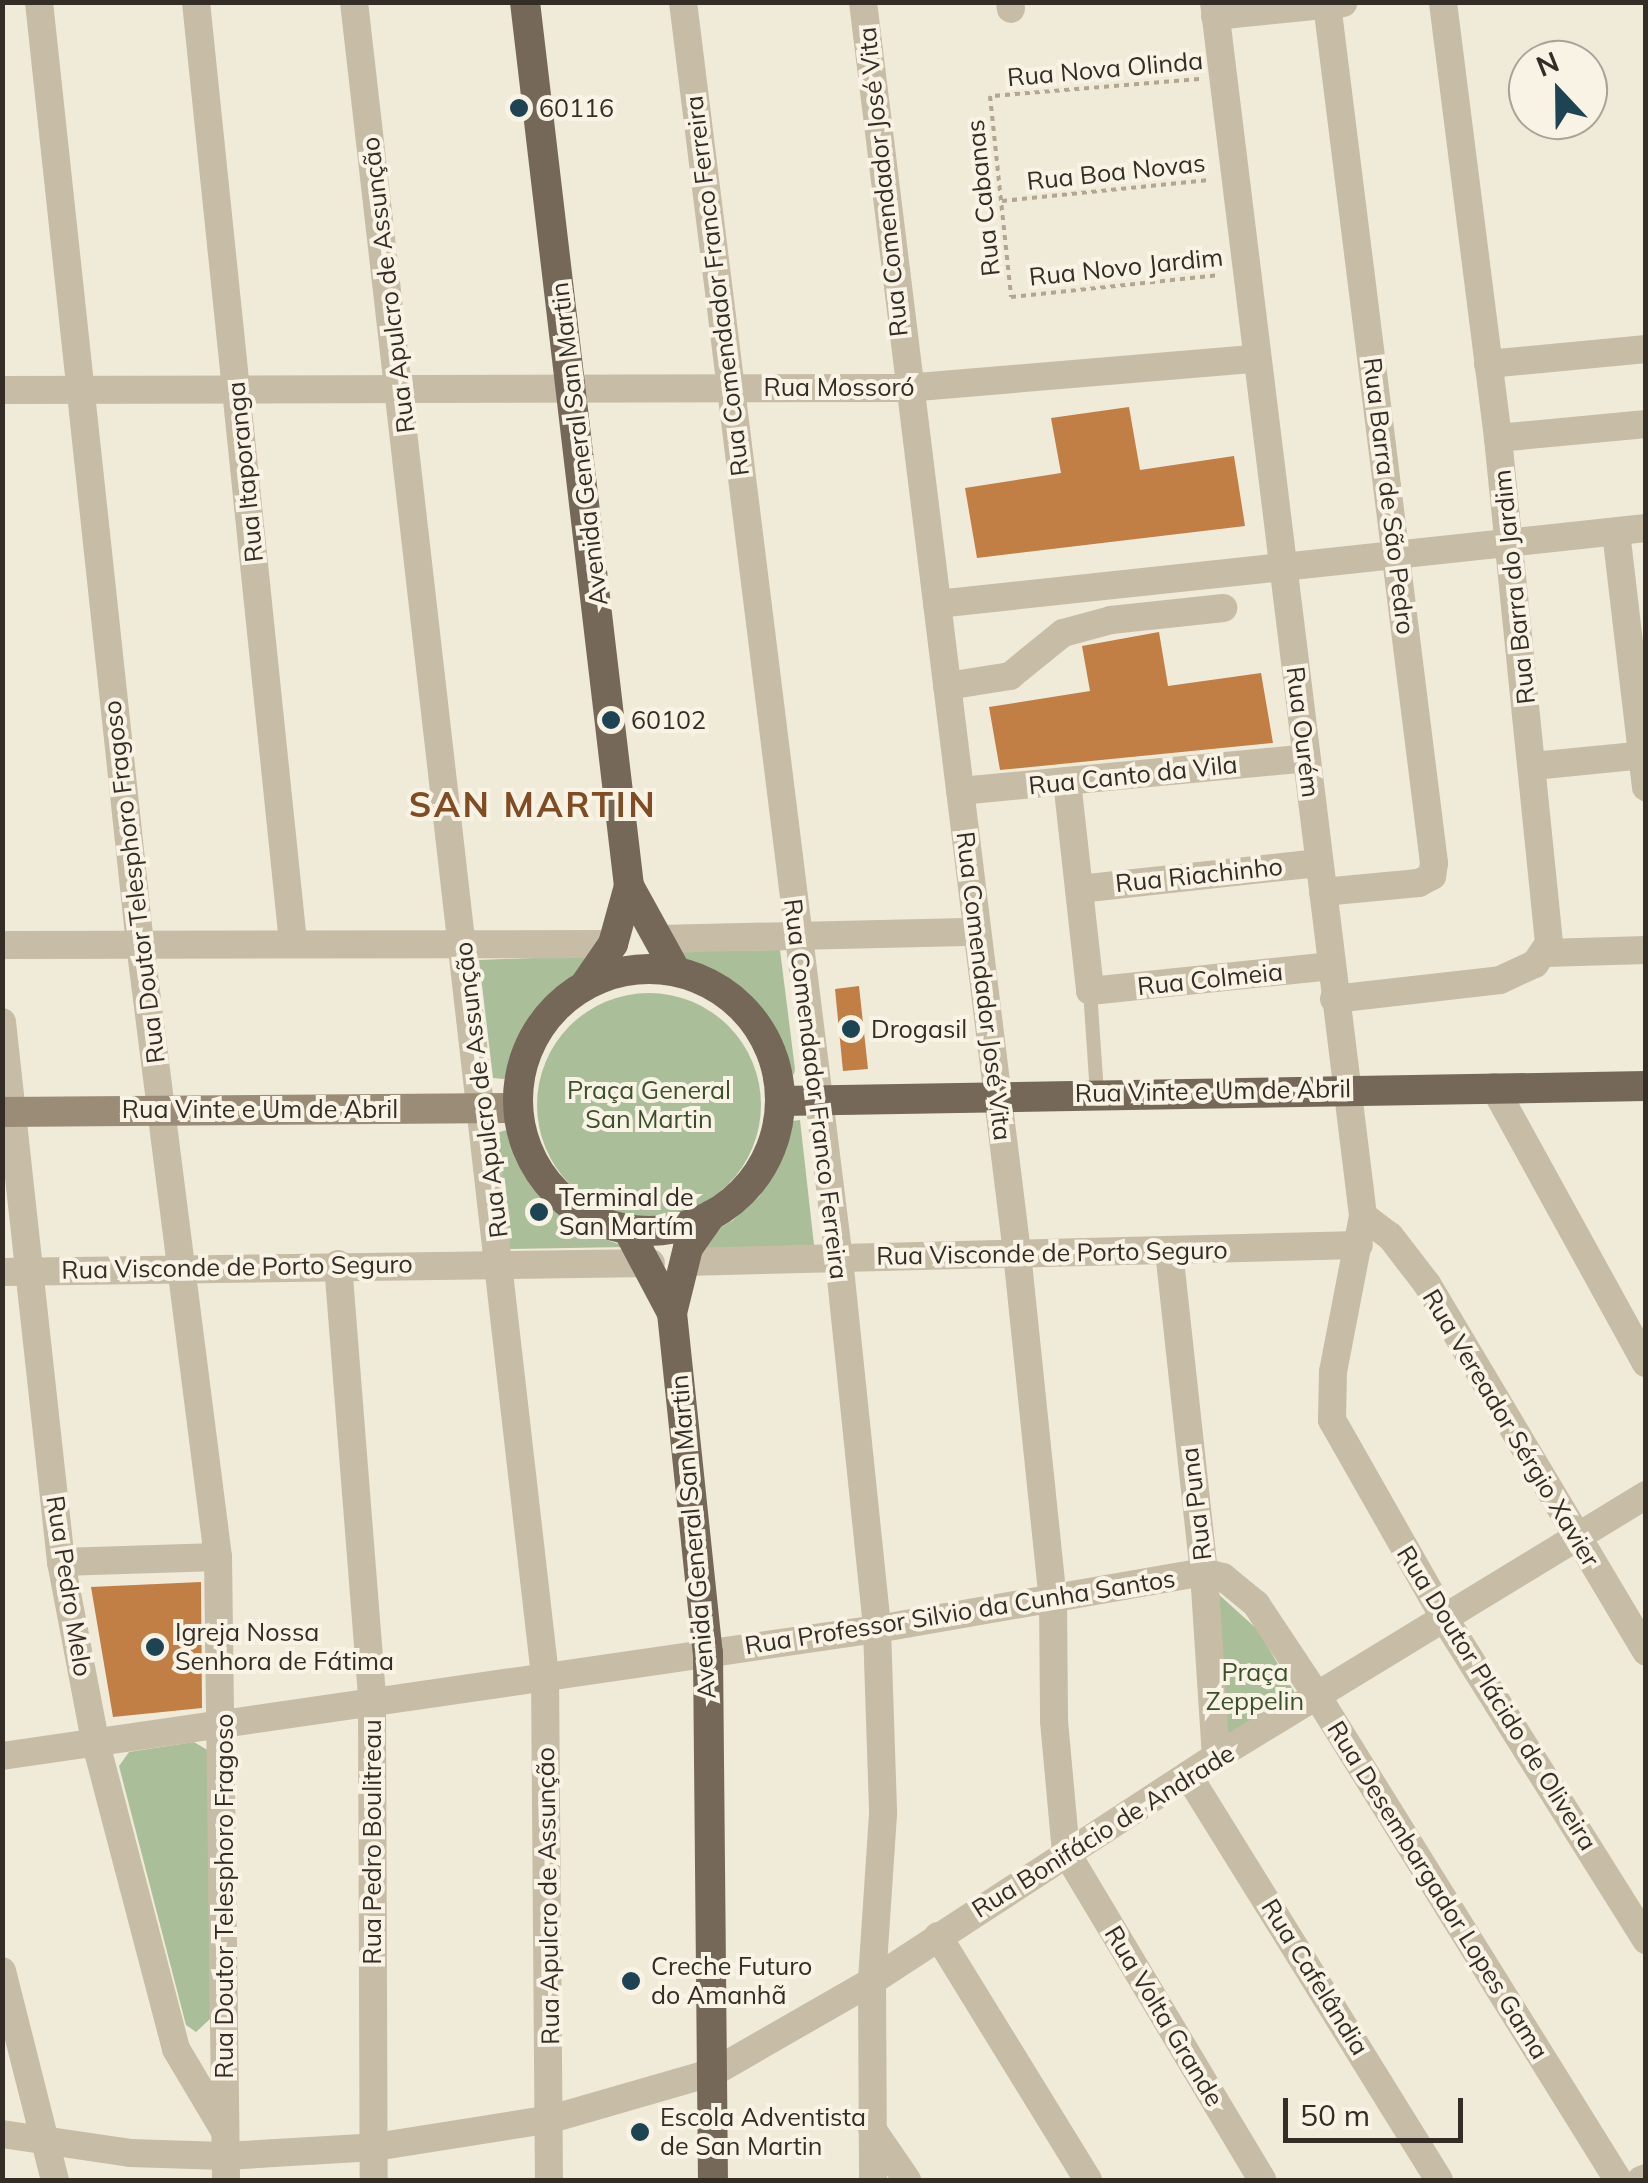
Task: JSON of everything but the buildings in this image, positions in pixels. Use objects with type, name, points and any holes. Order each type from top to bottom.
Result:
[{"type":"main road","name":"Avenida General San Martin","points":[[526,2],[629,886],[613,944],[584,986]]},
{"type":"main road","name":"Avenida General San Martin","points":[[629,886],[676,971]]},
{"type":"main road","points":[[629,970],[676,971],[731,996],[752,1018],[773,1057],[781,1101],[766,1159],[749,1184],[711,1216],[671,1229],[628,1230],[587,1215],[552,1188],[528,1151],[518,1108],[519,1079],[534,1038],[560,1004],[584,986],[629,970]]},
{"type":"main road","name":"Rua Vinte e Um de Abril","points":[[781,1101],[1346,1087],[1646,1086]]},
{"type":"main road","name":"Avenida General San Martin","points":[[672,1313],[694,1235],[711,1216]]},
{"type":"main road","name":"Avenida General San Martin","points":[[628,1230],[650,1263],[672,1313],[708,1653],[712,2180]]},
{"type":"street","name":"Rua Doutor Telesphoro Fragoso","points":[[39,2],[140,944],[218,1556],[225,1725],[225,2155]]},
{"type":"street","name":"Rua Itaporanga","points":[[196,2],[293,942]]},
{"type":"street","name":"Rua Apulcro de Assunção","points":[[354,2],[484,1110],[545,1674],[549,2180]]},
{"type":"street","name":"Rua Comendador Franco Ferreira","points":[[684,2],[728,387],[839,1259],[877,1629],[883,1814],[872,1981],[872,2180]]},
{"type":"street","name":"Rua Comendador José Vita","points":[[863,2],[906,388],[937,604],[1017,1253],[1054,1600],[1066,1852]]},
{"type":"street","name":"Rua Barra do Jardim","points":[[1443,2],[1498,438],[1550,928],[1545,953]]},
{"type":"street","points":[[1214,9],[1336,3]]},
{"type":"street","name":"Rua Barra de São Pedro","points":[[1323,892],[1419,884],[1434,871],[1336,3]]},
{"type":"street","name":"Rua Ourém","points":[[1214,9],[1254,359],[1363,1216],[1330,1398],[1332,1420],[1350,1456]]},
{"type":"street","points":[[1488,364],[1646,349]]},
{"type":"street","name":"Rua Mossoró","points":[[2,390],[906,388],[1254,359]]},
{"type":"street","points":[[1498,438],[1646,424]]},
{"type":"street","points":[[937,604],[1646,528]]},
{"type":"street","points":[[1616,532],[1646,787]]},
{"type":"street","points":[[947,686],[1010,676],[1063,633],[1111,620],[1223,608]]},
{"type":"street","points":[[1533,766],[1644,756]]},
{"type":"street","name":"Rua Canto da Vila","points":[[960,791],[1306,758]]},
{"type":"street","points":[[1067,781],[1090,991]]},
{"type":"street","name":"Rua Riachinho","points":[[1080,888],[1319,863]]},
{"type":"street","points":[[658,939],[977,932]]},
{"type":"street","points":[[2,945],[613,944]]},
{"type":"street","points":[[1334,999],[1500,980],[1545,953],[1646,950]]},
{"type":"street","name":"Rua Colmeia","points":[[1090,991],[1330,966]]},
{"type":"street","name":"Rua Pedro Melo","points":[[2,1022],[15,1272],[61,1562],[95,1740],[176,2049],[225,2155]]},
{"type":"street","points":[[1494,1087],[1646,1364]]},
{"type":"street","name":"Rua Vinte e Um de Abril","points":[[8,1112],[518,1108]]},
{"type":"street","name":"Rua Vereador Sérgio Xavier","points":[[1363,1216],[1390,1236],[1426,1284],[1646,1652]]},
{"type":"street","name":"Rua Visconde de Porto Seguro","points":[[684,1262],[1360,1246]]},
{"type":"street","name":"Rua Puna","points":[[1169,1251],[1204,1572],[1216,1757]]},
{"type":"street","name":"Rua Visconde de Porto Seguro","points":[[15,1272],[338,1264],[650,1263]]},
{"type":"street","name":"Rua Pedro Boulitreau","points":[[338,1264],[372,1700],[374,2180]]},
{"type":"street","name":"Rua Doutor Plácido de Oliveira","points":[[1350,1456],[1446,1621],[1646,1940]]},
{"type":"street","name":"Rua Bonifácio de Andrade","points":[[2,2134],[46,2144],[225,2155],[375,2147],[551,2119],[714,2072],[872,1981],[1216,1757],[1319,1699],[1646,1495]]},
{"type":"street","points":[[61,1562],[218,1556]]},
{"type":"street","name":"Rua Professor Silvio da Cunha Santos","points":[[2,1756],[545,1674],[877,1629],[1204,1572]]},
{"type":"street","name":"Rua Desembargador Lopes Gama","points":[[1204,1572],[1248,1594],[1319,1699],[1618,2180]]},
{"type":"street","name":"Rua Cafelândia","points":[[1188,1776],[1439,2180]]},
{"type":"street","name":"Rua Volta Grande","points":[[1066,1852],[1262,2180]]},
{"type":"street","points":[[938,1936],[1088,2180]]},
{"type":"street","points":[[2,1971],[55,2180]]},
{"type":"street","points":[[872,2129],[906,2180]]},
{"type":"lane","points":[[1090,991],[1097,1093]]},
{"type":"path","name":"Rua Nova Olinda","points":[[990,96],[1222,77]]},
{"type":"path","name":"Rua Cabanas","points":[[990,96],[1011,297]]},
{"type":"path","name":"Rua Boa Novas","points":[[1002,201],[1234,178]]},
{"type":"path","name":"Rua Novo Jardim","points":[[1011,297],[1244,273]]},
{"type":"green space","points":[[780,950],[794,1075],[756,1008],[672,951]]},
{"type":"green space","points":[[586,956],[589,968],[531,1020],[504,1079],[493,1078],[479,960]]},
{"type":"green space","name":"Praça General San Martin","points":[[649,993],[692,1002],[728,1026],[752,1062],[761,1105],[752,1148],[728,1184],[692,1208],[649,1217],[606,1208],[570,1184],[546,1148],[537,1105],[546,1062],[570,1026],[606,1002]]},
{"type":"green space","points":[[800,1120],[814,1245],[707,1249],[693,1242],[732,1221],[759,1197],[783,1155],[792,1121]]},
{"type":"green space","points":[[506,1130],[525,1175],[553,1209],[584,1232],[627,1247],[510,1249],[497,1133]]},
{"type":"green space","name":"Praça Zeppelin","points":[[1216,1592],[1258,1630],[1296,1695],[1226,1738]]},
{"type":"green space","points":[[194,1742],[209,1751],[210,2019],[196,2032],[186,2025],[119,1766],[129,1752]]},
{"type":"place","name":"60116","points":[[519,108]]},
{"type":"place","name":"60102","points":[[611,720]]},
{"type":"place","name":"Drogasil","points":[[851,1029]]},
{"type":"place","name":"Terminal de San Martím","points":[[539,1212]]},
{"type":"place","name":"Igreja Nossa Senhora de Fátima","points":[[155,1647]]},
{"type":"place","name":"Creche Futuro do Amanhã","points":[[631,1981]]},
{"type":"place","name":"Escola Adventista de San Martin","points":[[640,2132]]},
{"type":"district","name":"SAN MARTIN","points":[[533,804]]}]
